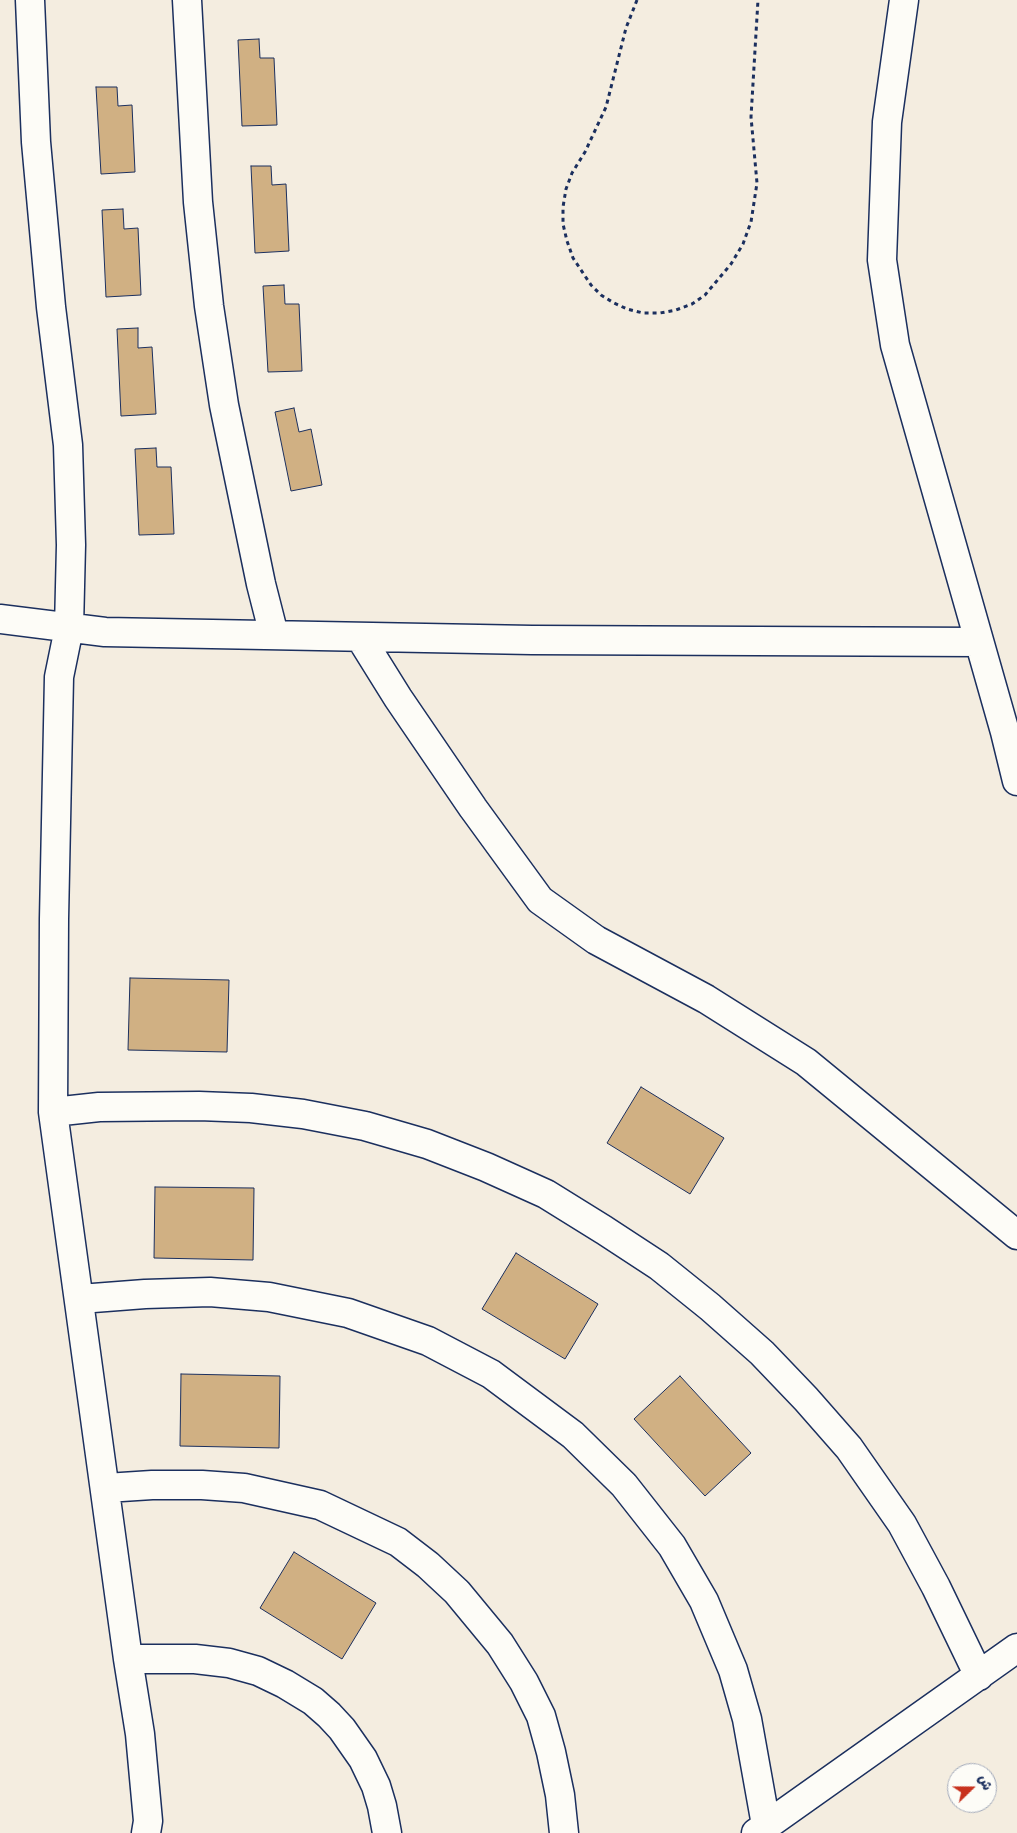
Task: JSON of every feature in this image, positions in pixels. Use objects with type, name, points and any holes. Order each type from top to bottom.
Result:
[{"type":"street","points":[[30,0],[36,142],[68,445],[71,546],[69,628],[59,677],[54,909],[53,1112],[140,1734],[148,1821],[146,1833]]},
{"type":"street","points":[[187,0],[198,202],[208,306],[224,405],[261,584],[274,635]]},
{"type":"street","points":[[904,0],[887,122],[882,260],[895,344],[1005,732],[1017,781]]},
{"type":"street","points":[[0,619],[105,632],[542,640],[979,642]]},
{"type":"street","points":[[360,637],[398,698],[473,808],[540,900],[596,940],[706,998],[806,1062],[1017,1234]]},
{"type":"street","points":[[53,1112],[99,1107],[199,1106],[251,1108],[303,1114],[365,1126],[427,1144],[486,1167],[546,1194],[579,1214],[659,1266],[710,1307],[762,1353],[806,1398],[849,1448],[902,1524],[936,1587],[979,1676]]},
{"type":"street","points":[[80,1299],[210,1292],[270,1297],[348,1313],[428,1341],[491,1374],[574,1434],[624,1485],[672,1546],[704,1601],[732,1670],[747,1719],[761,1829],[1017,1648]]},
{"type":"street","points":[[106,1488],[152,1485],[202,1485],[244,1488],[320,1506],[398,1542],[428,1565],[457,1592],[500,1644],[524,1682],[541,1716],[551,1752],[560,1795],[564,1833]]},
{"type":"street","points":[[128,1659],[195,1659],[229,1663],[258,1671],[285,1684],[312,1701],[342,1729],[362,1759],[376,1786],[382,1806],[386,1833]]},
{"type":"path","points":[[636,0],[626,28],[606,107],[585,152],[572,173],[566,189],[563,206],[563,224],[566,241],[573,258],[591,285],[614,303],[643,313],[660,313],[692,304],[705,295],[731,264],[743,244],[751,222],[757,183],[750,116],[758,0]]},
{"type":"building","points":[[259,39],[260,58],[274,58],[277,125],[242,126],[238,40]]},
{"type":"building","points":[[96,87],[117,87],[118,106],[132,105],[135,172],[101,174]]},
{"type":"building","points":[[251,166],[271,166],[272,185],[286,184],[289,251],[255,253]]},
{"type":"building","points":[[123,209],[124,229],[138,228],[141,295],[106,297],[102,210]]},
{"type":"building","points":[[284,285],[285,304],[299,304],[302,371],[268,372],[263,286]]},
{"type":"building","points":[[138,328],[138,348],[152,347],[156,414],[121,416],[117,329]]},
{"type":"building","points":[[294,408],[299,432],[311,429],[322,485],[291,491],[275,412]]},
{"type":"building","points":[[156,448],[157,467],[171,467],[174,534],[139,535],[135,449]]},
{"type":"building","points":[[130,978],[229,980],[227,1052],[128,1050]]},
{"type":"building","points":[[641,1087],[724,1138],[690,1194],[607,1143]]},
{"type":"building","points":[[155,1187],[254,1188],[253,1260],[154,1258]]},
{"type":"building","points":[[516,1253],[598,1304],[565,1359],[482,1309]]},
{"type":"building","points":[[181,1374],[280,1376],[279,1448],[180,1446]]},
{"type":"building","points":[[680,1376],[751,1453],[705,1496],[634,1419]]},
{"type":"building","points":[[294,1552],[376,1603],[342,1659],[260,1608]]}]
